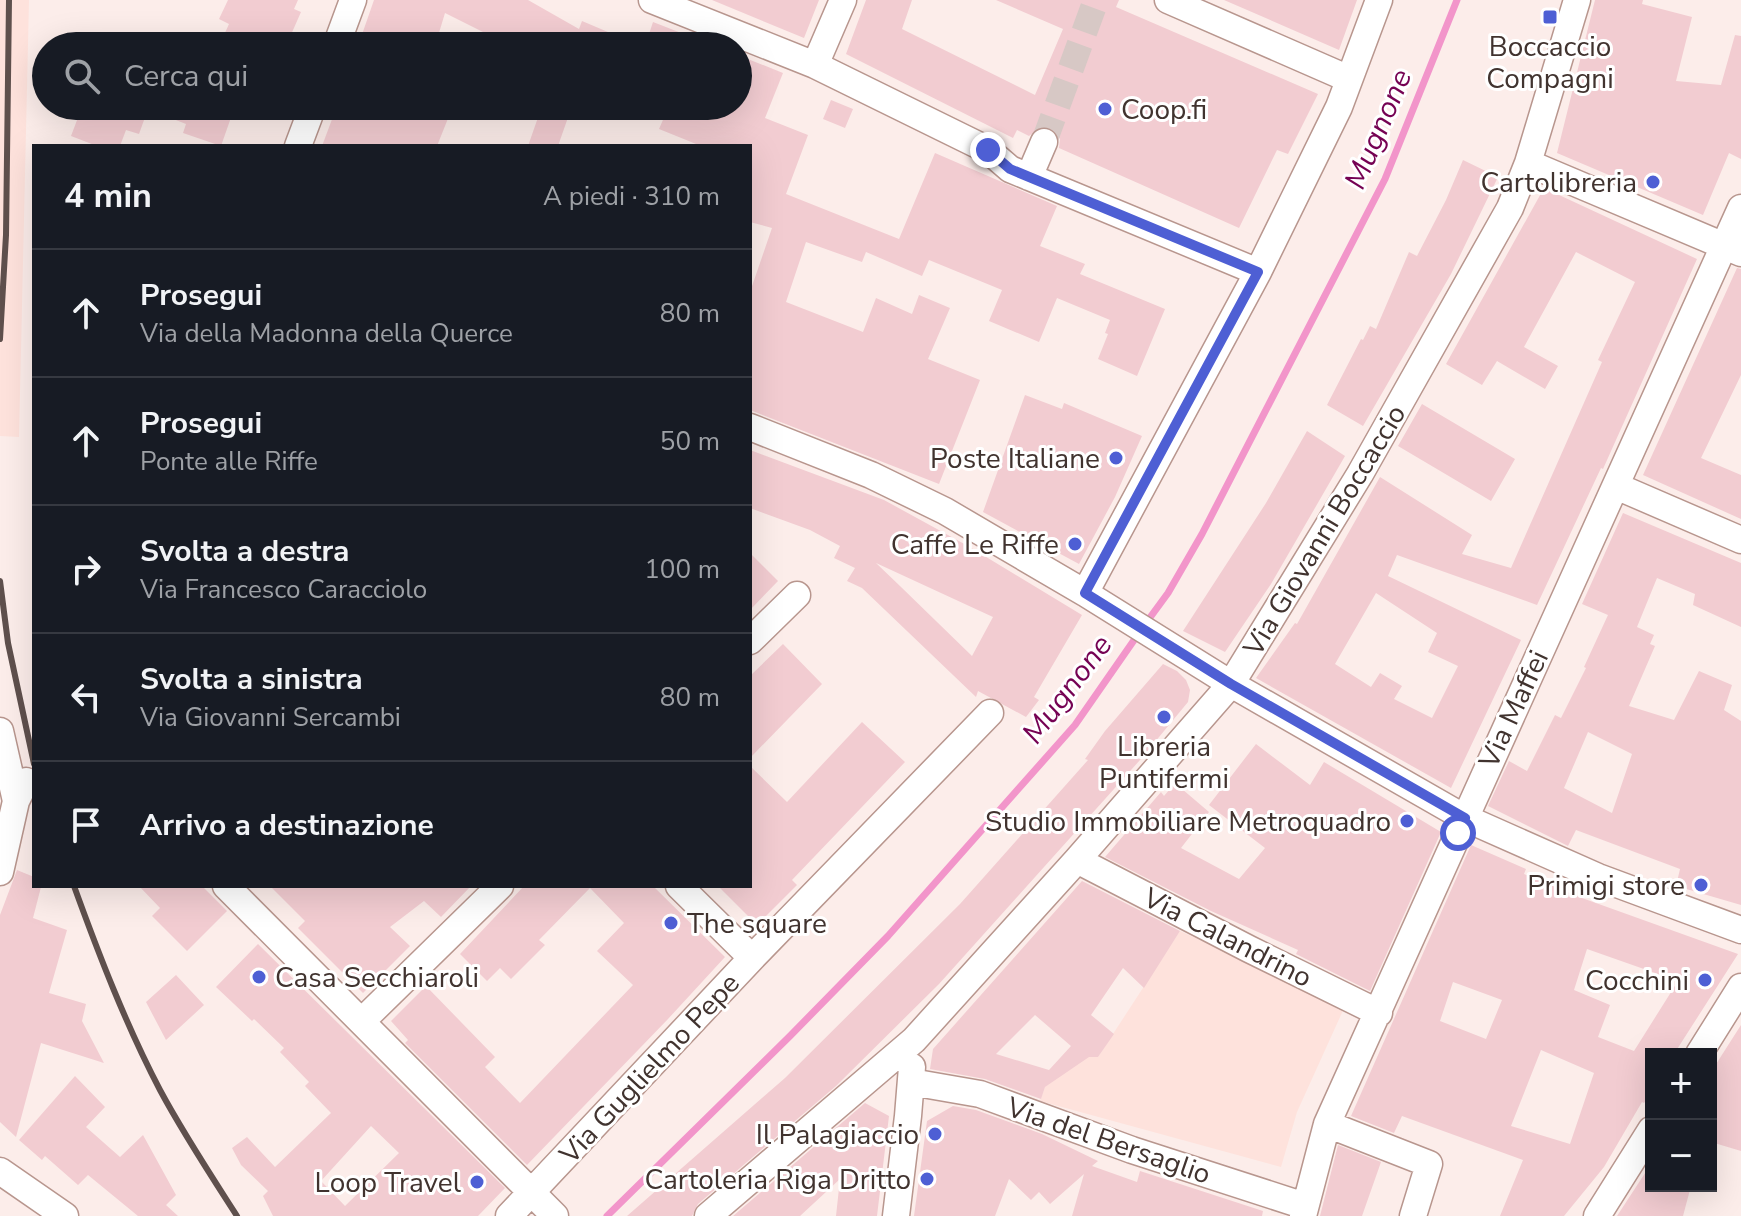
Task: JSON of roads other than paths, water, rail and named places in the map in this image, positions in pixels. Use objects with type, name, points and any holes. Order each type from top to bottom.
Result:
[{"type":"street","points":[[341,32],[353,0]]},
{"type":"street","points":[[652,0],[732,32]]},
{"type":"street","points":[[815,65],[843,0]]},
{"type":"street","points":[[1168,0],[1349,79]]},
{"type":"street","points":[[1095,599],[1339,107],[1379,0]]},
{"type":"street","name":"Via Giovanni Boccaccio","points":[[708,1216],[914,1040],[1231,684],[1360,474],[1510,208],[1528,163],[1577,0]]},
{"type":"street","points":[[752,40],[815,65],[988,150],[1000,162],[1029,177],[1258,272]]},
{"type":"street","points":[[299,144],[308,120]]},
{"type":"street","points":[[1029,177],[1044,142]]},
{"type":"street","points":[[1528,163],[1732,249]]},
{"type":"street","name":"Via Maffei","points":[[1304,1211],[1327,1124],[1616,486],[1732,249],[1741,208]]},
{"type":"street","points":[[752,428],[831,457],[945,511],[1231,684],[1465,818],[1598,877],[1741,930]]},
{"type":"street","points":[[1616,486],[1741,540]]},
{"type":"street","points":[[752,639],[797,595]]},
{"type":"street","name":"Via Guglielmo Pepe","points":[[509,1216],[752,958],[990,713]]},
{"type":"street","points":[[0,731],[21,791],[0,872]]},
{"type":"street","name":"Via Calandrino","points":[[1077,860],[1379,1013]]},
{"type":"street","points":[[228,888],[554,1215]]},
{"type":"street","points":[[363,1020],[498,888]]},
{"type":"street","points":[[681,888],[752,958]]},
{"type":"street","points":[[1703,1048],[1741,987]]},
{"type":"street","points":[[896,1216],[914,1040]]},
{"type":"street","name":"Via del Bersaglio","points":[[911,1082],[980,1094],[1304,1211]]},
{"type":"street","points":[[1327,1124],[1429,1164],[1413,1216]]},
{"type":"street","points":[[1597,1216],[1645,1140]]},
{"type":"street","points":[[0,1171],[65,1216]]},
{"type":"waterway","name":"Mugnone","points":[[1146,623],[1168,593],[1202,534],[1385,179],[1457,0]]},
{"type":"waterway","name":"Mugnone","points":[[607,1216],[888,936],[1075,725],[1139,633]]},
{"type":"tunnel","points":[[1044,142],[1096,0]]},
{"type":"railway","points":[[0,339],[6,235],[9,0]]},
{"type":"railway","points":[[0,581],[8,643],[32,755]]},
{"type":"railway","points":[[75,888],[114,990],[160,1090],[237,1216]]},
{"type":"place","name":"Boccaccio Compagni","points":[[1550,17]]},
{"type":"place","name":"Coop.fi","points":[[1105,109]]},
{"type":"place","name":"Cartolibreria","points":[[1653,182]]},
{"type":"place","name":"Poste Italiane","points":[[1116,458]]},
{"type":"place","name":"Caffe Le Riffe","points":[[1075,544]]},
{"type":"place","name":"Libreria Puntifermi","points":[[1164,717]]},
{"type":"place","name":"Studio Immobiliare Metroquadro","points":[[1407,821]]},
{"type":"place","name":"Primigi store","points":[[1701,885]]},
{"type":"place","name":"The square","points":[[671,923]]},
{"type":"place","name":"Casa Secchiaroli","points":[[259,977]]},
{"type":"place","name":"Cocchini","points":[[1705,980]]},
{"type":"place","name":"Il Palagiaccio","points":[[935,1134]]},
{"type":"place","name":"Cartoleria Riga Dritto","points":[[927,1179]]},
{"type":"place","name":"Loop Travel","points":[[477,1182]]}]
